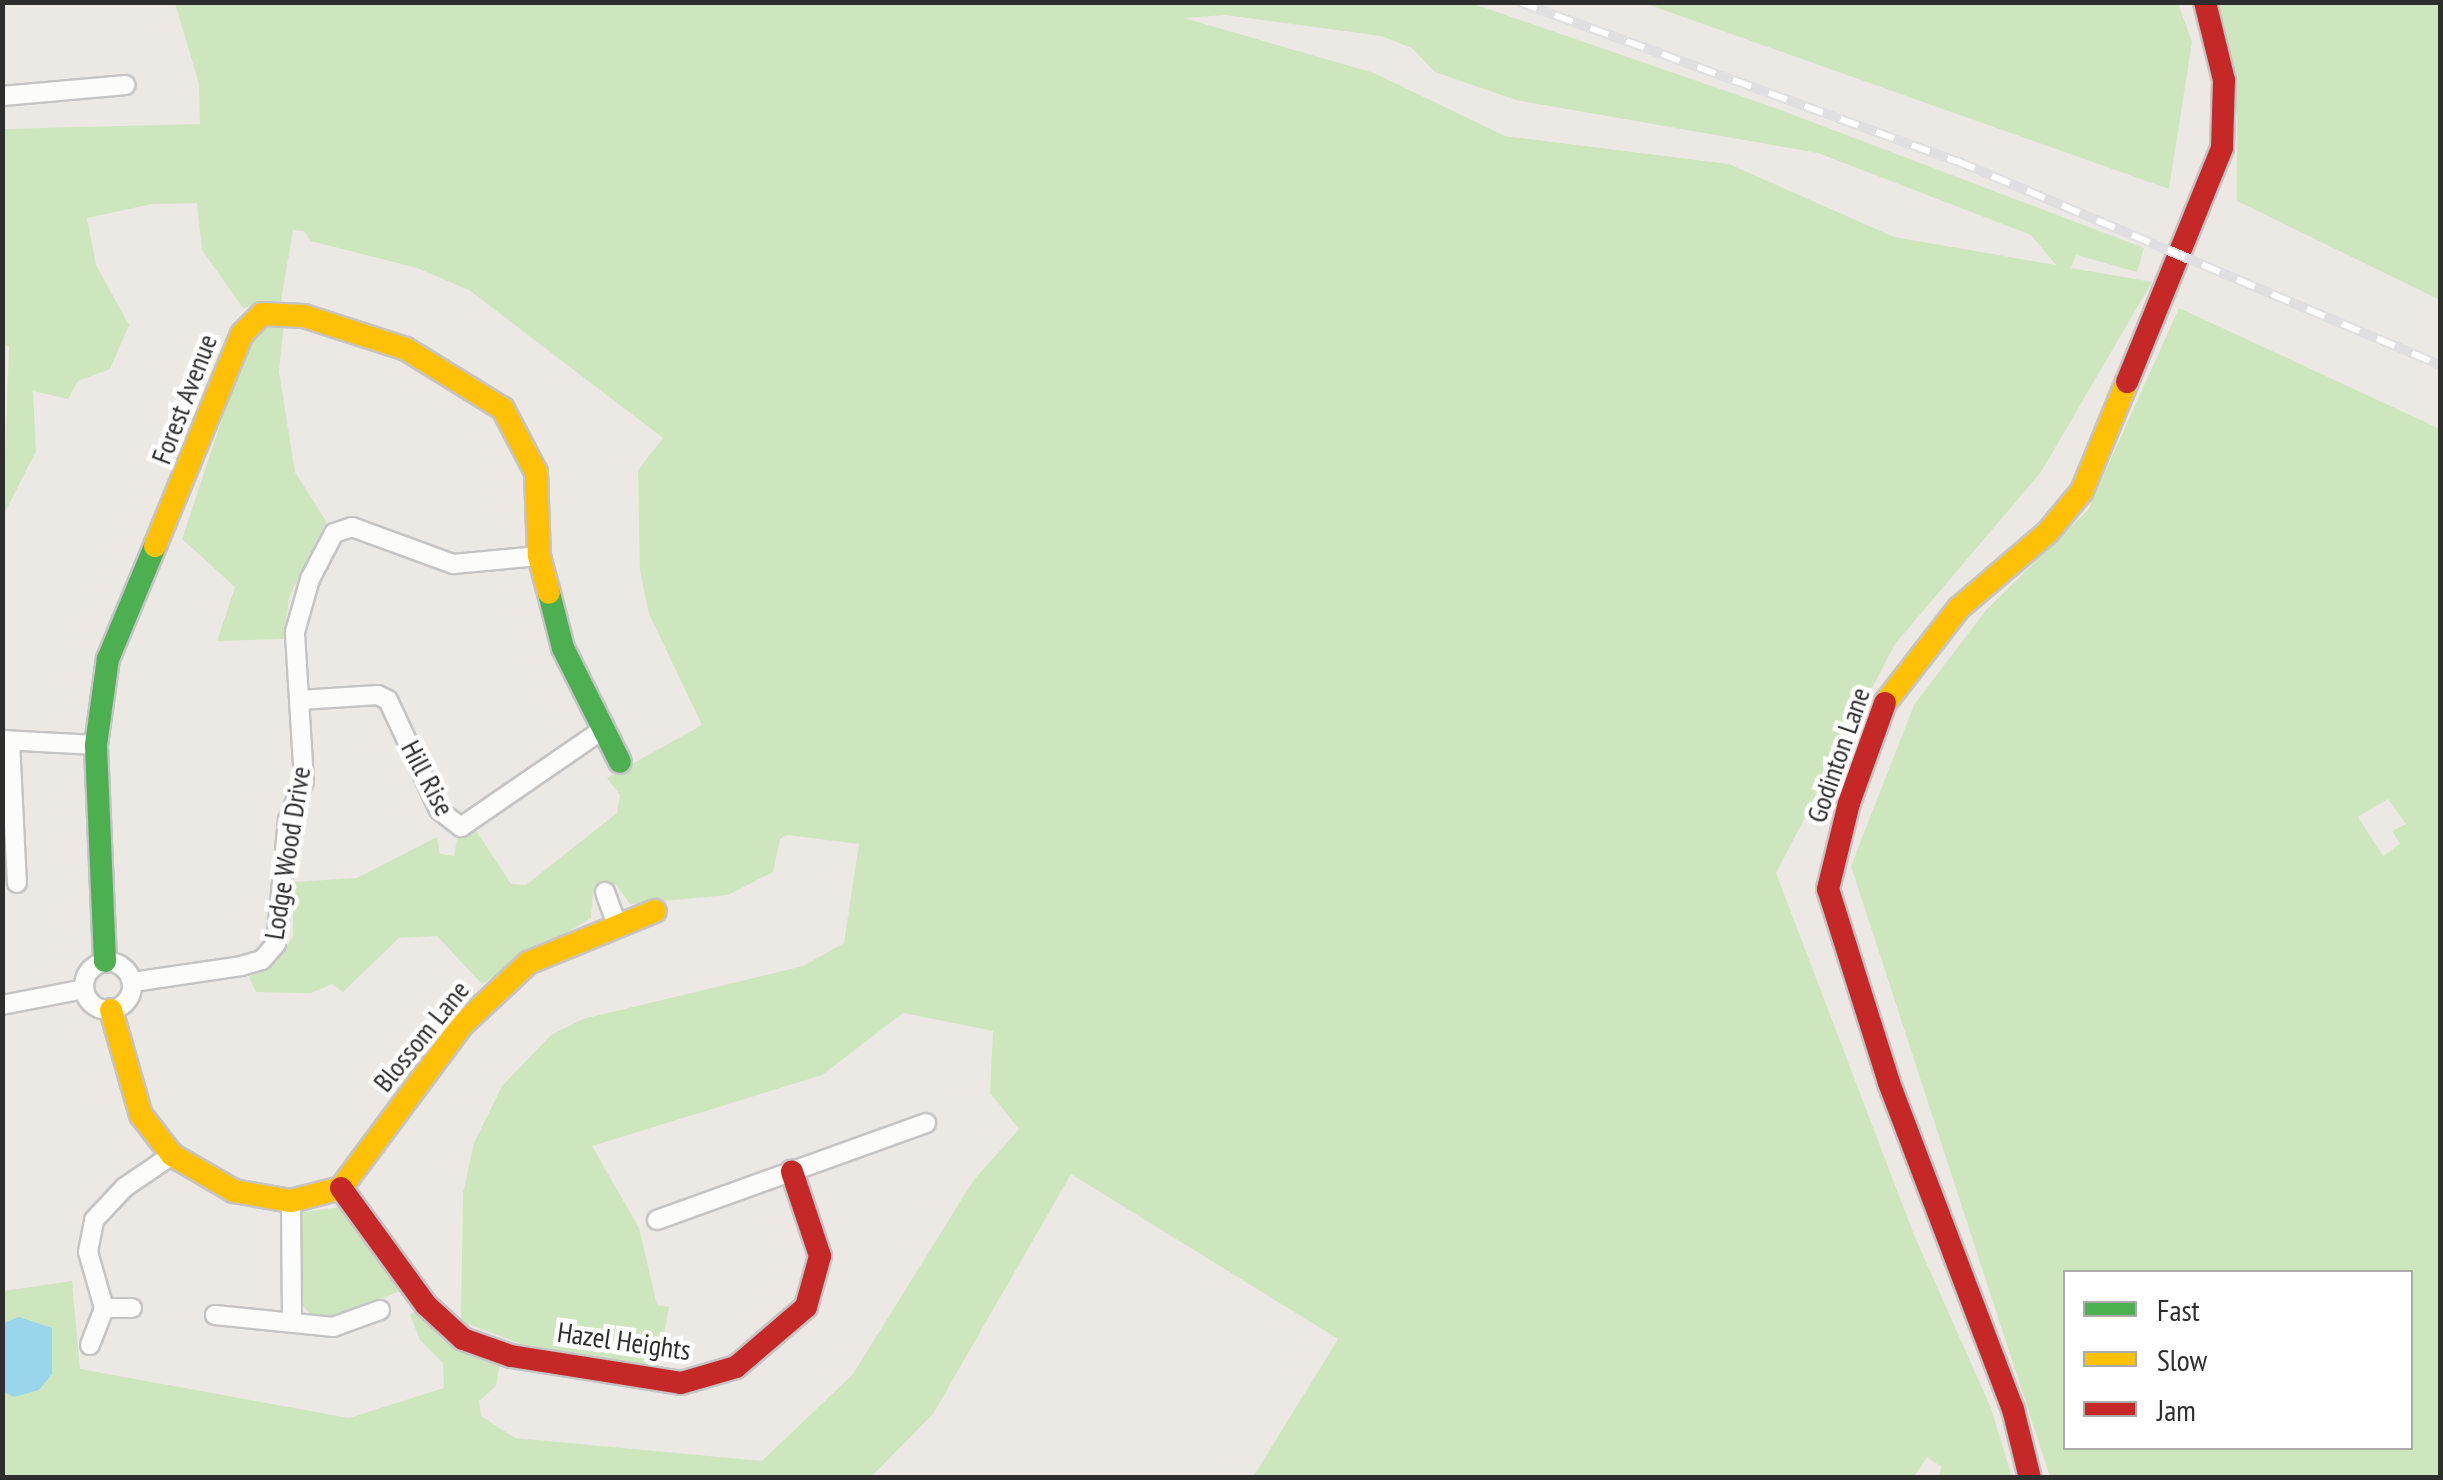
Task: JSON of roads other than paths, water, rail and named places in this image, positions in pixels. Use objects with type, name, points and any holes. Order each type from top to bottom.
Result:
[{"type":"street","name":"Godinton Lane","points":[[2030,1478],[2012,1409],[1888,1083],[1828,889],[1849,803],[1889,690],[1959,608],[2048,532],[2089,474],[2222,148],[2224,80],[2206,2]]},
{"type":"street","points":[[2,96],[126,84]]},
{"type":"street","name":"Forest Avenue","points":[[106,961],[96,744],[118,623],[181,489],[242,334],[262,314],[304,316],[400,347],[491,398],[521,434],[536,472],[539,556],[562,648],[620,762]]},
{"type":"street","name":"Lodge Wood Drive","points":[[133,982],[241,966],[270,954],[281,932],[288,820],[304,781],[300,604],[339,529],[352,527],[452,564],[539,556]]},
{"type":"street","name":"Hill Rise","points":[[300,700],[378,695],[388,700],[438,810],[461,827],[605,728]]},
{"type":"street","points":[[17,883],[6,741],[96,744]]},
{"type":"street","points":[[605,892],[617,924]]},
{"type":"street","name":"Blossom Lane","points":[[342,1188],[486,1000],[528,963],[655,911]]},
{"type":"street","points":[[106,961],[123,966],[133,982],[128,1000],[111,1010],[93,1005],[84,988],[90,969],[106,961]]},
{"type":"street","points":[[2,1005],[84,988]]},
{"type":"street","points":[[111,1010],[141,1115],[172,1155],[234,1191],[290,1201],[342,1188]]},
{"type":"street","points":[[656,1220],[926,1123]]},
{"type":"street","points":[[90,1345],[104,1308],[88,1252],[94,1220],[125,1187],[172,1155]]},
{"type":"street","name":"Hazel Heights","points":[[342,1188],[426,1306],[464,1339],[511,1356],[681,1384],[736,1367],[806,1307],[820,1256],[792,1172]]},
{"type":"street","points":[[290,1201],[292,1318]]},
{"type":"street","points":[[104,1308],[132,1308]]},
{"type":"street","points":[[215,1315],[292,1318],[333,1327],[380,1310]]},
{"type":"water","points":[[19,1317],[52,1328],[52,1374],[39,1390],[14,1397],[3,1392],[3,1323]]},
{"type":"railway","points":[[1519,2],[1957,161],[2440,365]]}]
